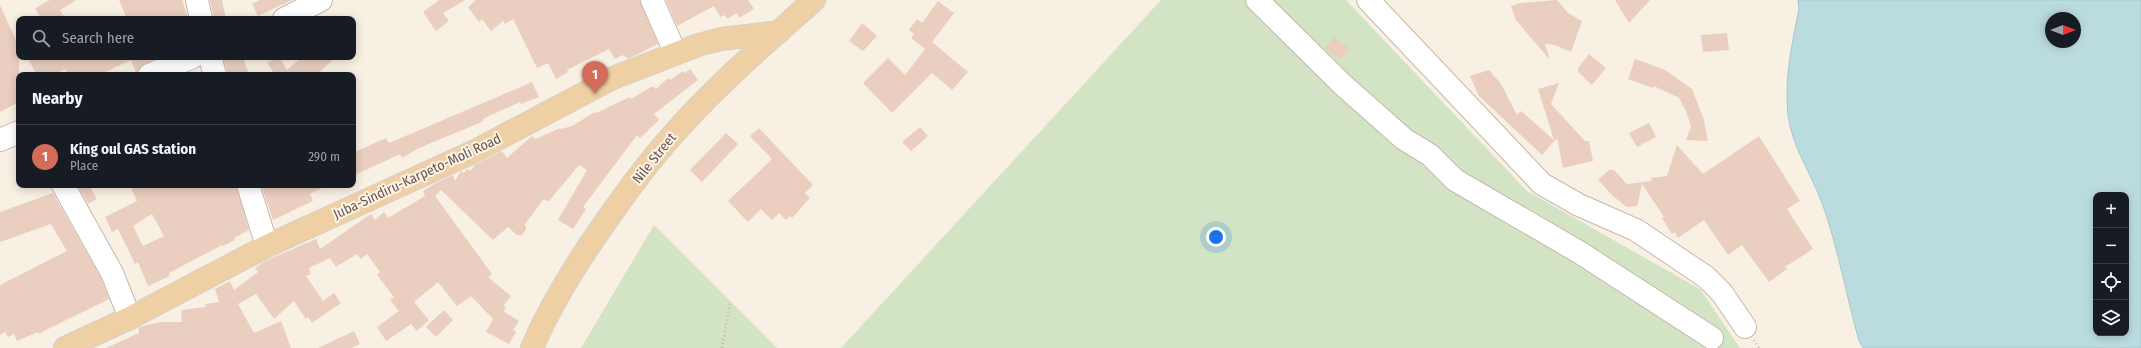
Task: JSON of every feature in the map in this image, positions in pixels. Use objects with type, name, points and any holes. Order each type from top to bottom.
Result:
[{"type":"main road","name":"Nile Street","points":[[532,348],[559,293],[589,245],[636,179],[670,138],[701,106],[814,0]]},
{"type":"main road","name":"Juba-Sindiru-Karpeto-Moli Road","points":[[65,348],[130,318],[267,246],[473,152],[613,78],[675,52],[721,39],[779,32]]},
{"type":"street","points":[[197,0],[200,16]]},
{"type":"street","points":[[290,16],[321,0]]},
{"type":"street","points":[[652,0],[675,52]]},
{"type":"street","points":[[1257,0],[1348,90],[1404,139],[1430,155],[1455,180],[1578,252],[1712,338]]},
{"type":"street","points":[[1368,0],[1542,184],[1578,205],[1636,230],[1706,277],[1722,293],[1745,327]]},
{"type":"street","points":[[156,72],[186,60]]},
{"type":"street","points":[[211,60],[214,72]]},
{"type":"street","points":[[0,140],[16,133]]},
{"type":"street","points":[[64,188],[112,273],[130,318]]},
{"type":"street","points":[[249,188],[267,246]]},
{"type":"path","points":[[722,348],[730,304]]},
{"type":"green space","points":[[1161,0],[1346,0],[1527,191],[1700,289],[1740,348],[841,348]]},
{"type":"green space","points":[[654,225],[777,348],[581,348]]},
{"type":"water","points":[[1798,0],[2141,0],[2141,348],[1863,348],[1859,341],[1828,220],[1818,192],[1793,138],[1790,127],[1787,88],[1791,48],[1799,9]]},
{"type":"building","points":[[50,0],[77,0],[60,10],[64,16],[39,16],[35,8]]},
{"type":"building","points":[[119,0],[182,0],[187,16],[126,16]]},
{"type":"building","points":[[210,0],[222,0],[225,16],[213,16]]},
{"type":"building","points":[[260,0],[292,0],[258,16],[252,4]]},
{"type":"building","points":[[439,0],[465,0],[443,13],[449,21],[436,31],[423,12]]},
{"type":"building","points":[[476,0],[640,0],[658,44],[628,59],[623,55],[615,59],[609,49],[567,70],[568,72],[556,79],[548,63],[537,68],[513,19],[505,24],[503,21],[491,31],[482,19],[479,22],[468,7]]},
{"type":"building","points":[[666,0],[748,0],[754,9],[739,18],[737,13],[727,19],[725,15],[720,17],[714,6],[677,26]]},
{"type":"building","points":[[1557,0],[1568,13],[1582,21],[1571,52],[1555,45],[1545,44],[1550,60],[1516,20],[1511,6],[1521,3]]},
{"type":"building","points":[[1615,0],[1650,0],[1629,23]]},
{"type":"building","points":[[938,1],[954,13],[932,42],[968,72],[952,90],[932,73],[892,113],[863,83],[888,58],[905,75],[925,49],[911,38],[914,34],[909,30],[917,19],[922,23]]},
{"type":"building","points":[[0,5],[16,40],[16,60],[19,60],[19,72],[16,72],[16,104],[0,112]]},
{"type":"building","points":[[862,23],[877,36],[863,51],[849,41]]},
{"type":"building","points":[[1727,33],[1729,50],[1703,52],[1701,35]]},
{"type":"building","points":[[1334,37],[1350,49],[1341,60],[1325,48]]},
{"type":"building","points":[[1589,54],[1606,68],[1592,85],[1578,72],[1578,68]]},
{"type":"building","points":[[1635,59],[1665,70],[1692,89],[1704,120],[1708,141],[1686,140],[1691,126],[1686,111],[1679,98],[1654,86],[1653,88],[1628,79]]},
{"type":"building","points":[[29,60],[131,60],[105,72],[66,72],[65,69],[59,72],[35,72]]},
{"type":"building","points":[[131,60],[153,60],[144,64],[136,72]]},
{"type":"building","points":[[224,60],[244,60],[248,72],[227,72]]},
{"type":"building","points":[[272,60],[281,60],[287,70],[299,60],[333,60],[319,72],[273,72],[267,62]]},
{"type":"building","points":[[690,69],[698,80],[654,114],[659,120],[640,138],[637,135],[583,207],[586,209],[573,229],[558,220],[587,170],[579,165],[549,201],[543,200],[525,224],[526,229],[522,235],[517,235],[508,227],[493,240],[441,190],[435,196],[492,274],[488,277],[511,296],[504,305],[506,308],[503,311],[519,321],[513,330],[516,332],[509,344],[486,332],[493,319],[471,296],[457,306],[438,282],[414,302],[429,320],[417,331],[411,324],[386,341],[377,327],[399,311],[390,300],[394,297],[377,274],[380,272],[367,254],[361,259],[357,254],[336,267],[330,258],[309,268],[311,274],[306,276],[323,301],[334,293],[341,303],[312,323],[308,317],[306,319],[294,301],[274,319],[256,294],[238,304],[254,333],[281,321],[291,348],[106,348],[139,333],[139,327],[160,322],[182,322],[181,310],[206,307],[205,304],[219,302],[215,289],[230,281],[234,290],[258,272],[255,268],[265,261],[316,239],[320,249],[371,214],[375,220],[384,212],[388,218],[425,196],[423,191],[436,183],[453,175],[455,181],[461,171],[464,173],[467,169],[470,171],[475,165],[502,151],[507,158],[532,136],[535,139],[560,128],[572,126],[595,112],[596,113],[630,97],[631,99],[653,86],[656,89],[668,78],[670,80],[683,71],[685,73]]},
{"type":"building","points":[[1489,70],[1501,84],[1517,115],[1521,111],[1554,140],[1538,89],[1559,83],[1551,104],[1585,141],[1589,141],[1593,161],[1563,168],[1557,138],[1542,155],[1479,96],[1470,76]]},
{"type":"building","points":[[532,82],[539,97],[521,104],[520,102],[483,119],[484,121],[419,148],[402,158],[400,154],[356,175],[356,152],[386,138],[389,143]]},
{"type":"building","points":[[1649,123],[1656,137],[1637,147],[1629,133]]},
{"type":"building","points":[[920,127],[928,136],[911,151],[902,142]]},
{"type":"building","points":[[759,128],[813,185],[805,193],[810,198],[792,218],[790,216],[786,220],[779,213],[772,220],[761,209],[748,222],[728,201],[772,159],[750,136]]},
{"type":"building","points":[[726,133],[738,144],[702,182],[690,170]]},
{"type":"building","points":[[1759,136],[1800,201],[1787,209],[1813,249],[1785,267],[1787,269],[1769,282],[1742,245],[1728,255],[1704,220],[1678,238],[1675,232],[1672,234],[1662,218],[1664,217],[1642,184],[1637,206],[1627,207],[1614,197],[1598,180],[1609,170],[1614,170],[1627,184],[1652,181],[1651,178],[1667,176],[1677,145],[1703,174]]},
{"type":"building","points":[[79,188],[91,188],[97,199],[88,204]]},
{"type":"building","points":[[131,188],[237,188],[249,230],[234,238],[235,240],[223,246],[222,245],[169,273],[170,276],[148,286],[138,262],[135,264],[118,229],[112,232],[105,217],[137,201]],"holes":[[[152,214],[164,236],[143,246],[133,226]]]},
{"type":"building","points":[[262,188],[322,188],[310,194],[313,201],[273,220]]},
{"type":"building","points":[[53,193],[101,278],[109,299],[38,334],[38,332],[17,341],[14,334],[8,337],[5,332],[0,335],[0,285],[67,251],[51,224],[0,242],[0,212]]},
{"type":"building","points":[[444,310],[453,320],[436,337],[426,327]]},
{"type":"building","points":[[354,331],[360,344],[351,348],[318,348]]},
{"type":"place","name":"King oul GAS station","points":[[595,94]]}]
